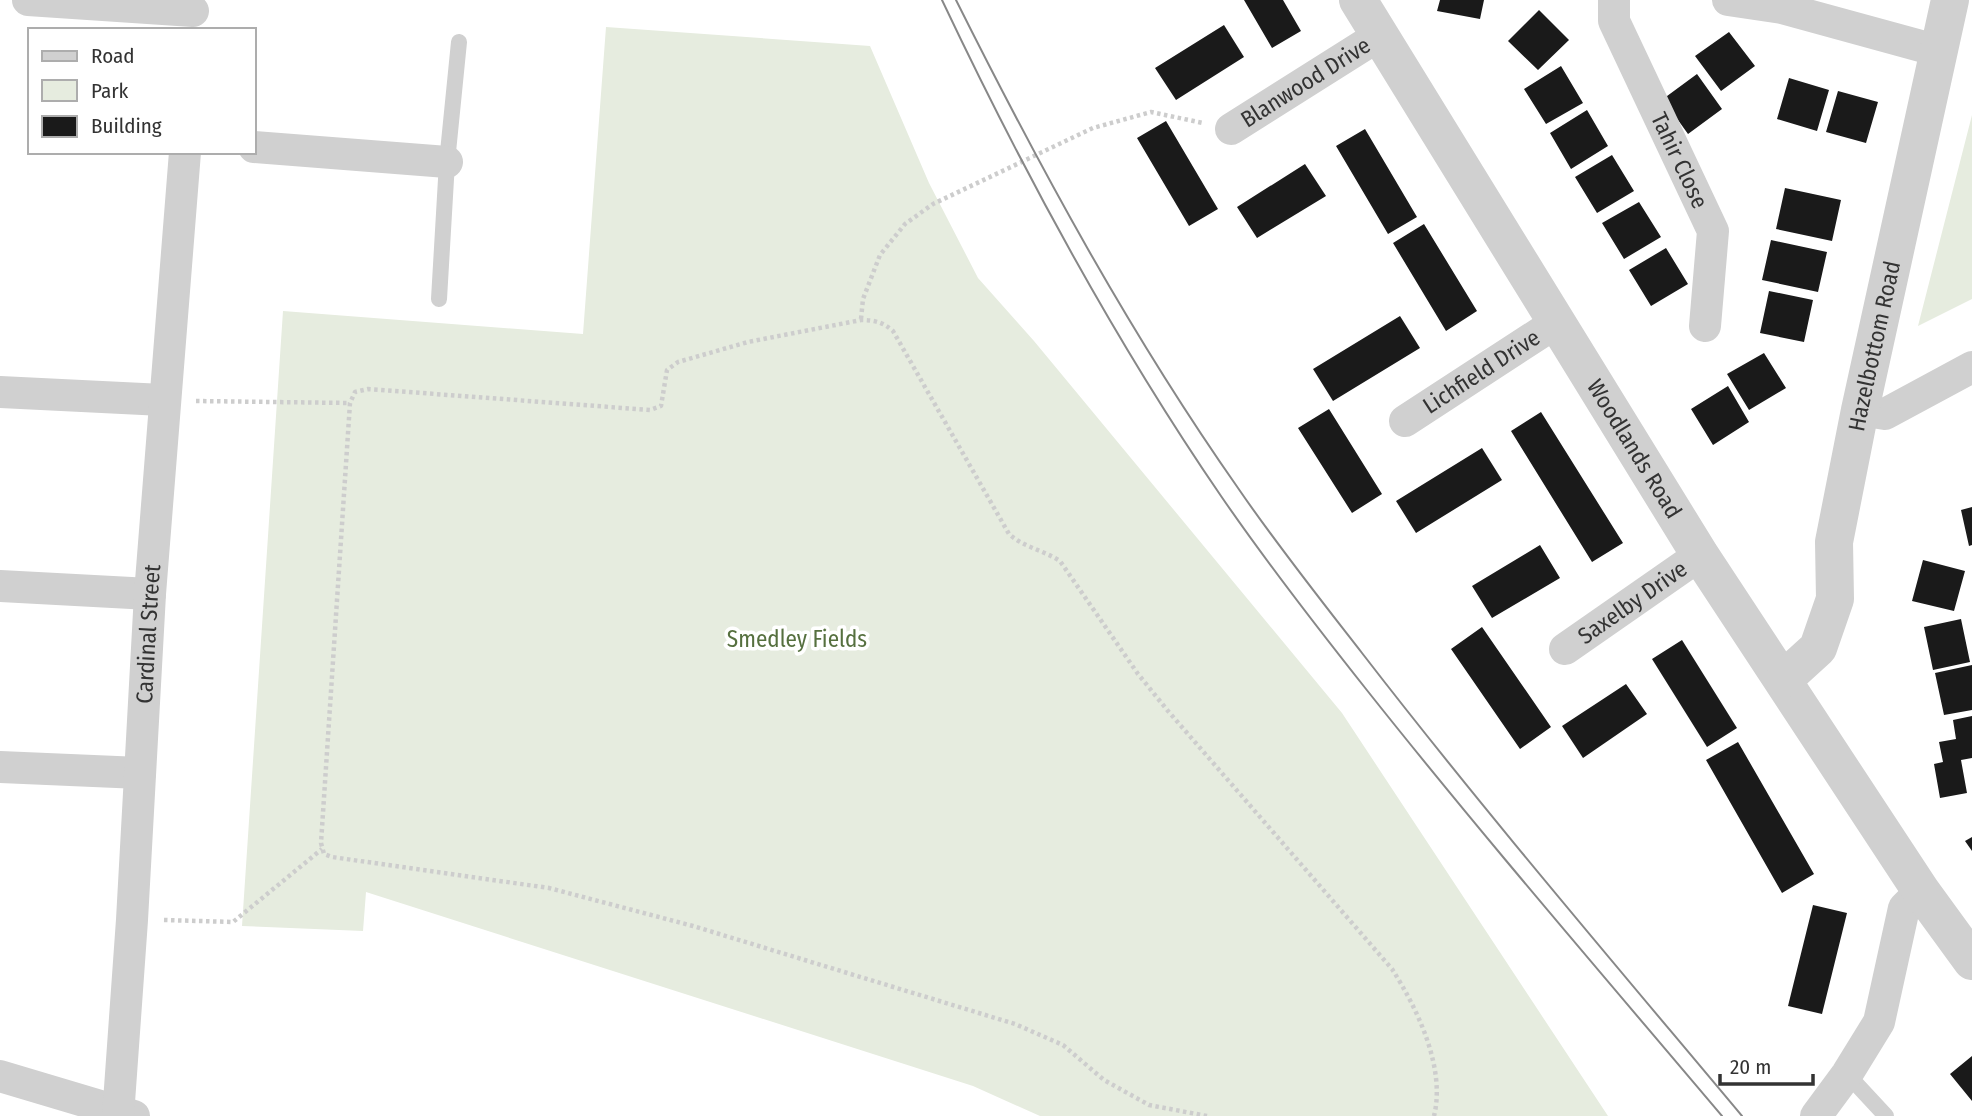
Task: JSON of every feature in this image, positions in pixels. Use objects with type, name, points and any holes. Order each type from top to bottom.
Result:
[{"type":"street","points":[[28,0],[193,14]]},
{"type":"street","name":"Woodlands Road","points":[[1358,0],[1700,555],[1921,891],[1972,961]]},
{"type":"street","name":"Tahir Close","points":[[1614,0],[1614,21],[1713,231],[1705,327]]},
{"type":"street","points":[[1728,0],[1785,4],[1939,51]]},
{"type":"street","name":"Hazelbottom Road","points":[[1784,679],[1818,648],[1835,599],[1834,542],[1860,410],[1950,0]]},
{"type":"street","name":"Blanwood Drive","points":[[1231,129],[1380,35]]},
{"type":"street","points":[[256,147],[447,162]]},
{"type":"street","name":"Cardinal Street","points":[[124,1114],[150,594],[163,400],[185,154]]},
{"type":"street","name":"Lichfield Drive","points":[[1405,421],[1557,322]]},
{"type":"street","points":[[1860,410],[1885,414],[1972,367]]},
{"type":"street","points":[[0,392],[163,400]]},
{"type":"street","name":"Saxelby Drive","points":[[1565,649],[1700,555]]},
{"type":"street","points":[[0,586],[150,594]]},
{"type":"street","points":[[0,767],[140,773]]},
{"type":"street","points":[[1816,1116],[1847,1074],[1879,1022],[1904,908],[1921,891]]},
{"type":"street","points":[[0,1076],[124,1114]]},
{"type":"lane","points":[[439,299],[447,162],[458,42]]},
{"type":"lane","points":[[1847,1074],[1886,1116]]},
{"type":"path","points":[[861,320],[863,299],[880,255],[905,224],[933,204],[1093,128],[1151,113],[1231,129]]},
{"type":"path","points":[[1207,1116],[1149,1105],[1104,1080],[1063,1045],[1015,1024],[693,926],[548,888],[324,854],[322,849],[350,403],[355,392],[369,389],[650,410],[661,406],[667,370],[678,362],[760,339],[861,320],[879,322],[893,331],[1009,534],[1015,541],[1049,554],[1059,561],[1138,674],[1168,711],[1392,969],[1409,996],[1424,1031],[1437,1088],[1434,1116]]},
{"type":"path","points":[[163,400],[350,403]]},
{"type":"path","points":[[132,920],[233,922],[322,849]]},
{"type":"green space","name":"Smedley Fields","points":[[606,27],[870,46],[929,183],[978,278],[1034,341],[1342,713],[1608,1116],[1040,1116],[973,1086],[366,892],[363,931],[242,926],[283,311],[583,334]]},
{"type":"green space","points":[[1972,115],[1972,299],[1918,326]]},
{"type":"building","points":[[1244,0],[1283,0],[1301,31],[1272,48]]},
{"type":"building","points":[[1440,0],[1484,0],[1480,19],[1437,11]]},
{"type":"building","points":[[1539,10],[1569,40],[1538,70],[1508,41]]},
{"type":"building","points":[[1224,25],[1244,57],[1176,100],[1155,68]]},
{"type":"building","points":[[1729,32],[1755,66],[1721,91],[1695,56]]},
{"type":"building","points":[[1561,66],[1583,103],[1546,124],[1524,89]]},
{"type":"building","points":[[1697,74],[1722,109],[1688,134],[1663,99]]},
{"type":"building","points":[[1789,78],[1829,90],[1817,131],[1777,119]]},
{"type":"building","points":[[1838,91],[1878,102],[1866,143],[1826,132]]},
{"type":"building","points":[[1587,110],[1608,146],[1571,169],[1550,133]]},
{"type":"building","points":[[1166,121],[1218,209],[1189,226],[1137,138]]},
{"type":"building","points":[[1365,129],[1417,217],[1388,234],[1336,146]]},
{"type":"building","points":[[1612,155],[1634,191],[1597,213],[1575,177]]},
{"type":"building","points":[[1305,164],[1326,196],[1257,238],[1237,207]]},
{"type":"building","points":[[1785,188],[1841,200],[1832,241],[1776,229]]},
{"type":"building","points":[[1639,202],[1661,237],[1624,259],[1602,223]]},
{"type":"building","points":[[1424,224],[1477,311],[1446,331],[1393,243]]},
{"type":"building","points":[[1771,240],[1827,252],[1818,292],[1762,280]]},
{"type":"building","points":[[1666,248],[1688,284],[1651,306],[1629,270]]},
{"type":"building","points":[[1769,291],[1813,300],[1804,342],[1760,333]]},
{"type":"building","points":[[1400,316],[1420,348],[1333,401],[1313,369]]},
{"type":"building","points":[[1764,353],[1786,388],[1749,410],[1727,374]]},
{"type":"building","points":[[1728,386],[1749,422],[1713,445],[1691,409]]},
{"type":"building","points":[[1329,409],[1382,494],[1352,513],[1298,428]]},
{"type":"building","points":[[1541,412],[1623,543],[1592,562],[1511,431]]},
{"type":"building","points":[[1482,448],[1502,480],[1416,533],[1396,501]]},
{"type":"building","points":[[1972,507],[1972,545],[1969,546],[1961,510]]},
{"type":"building","points":[[1540,545],[1560,578],[1492,618],[1472,586]]},
{"type":"building","points":[[1923,560],[1965,571],[1954,611],[1912,601]]},
{"type":"building","points":[[1961,619],[1970,662],[1933,670],[1924,627]]},
{"type":"building","points":[[1482,627],[1551,727],[1520,749],[1451,649]]},
{"type":"building","points":[[1682,640],[1737,728],[1707,747],[1652,659]]},
{"type":"building","points":[[1972,665],[1972,710],[1944,715],[1935,673]]},
{"type":"building","points":[[1626,684],[1647,714],[1583,758],[1562,726]]},
{"type":"building","points":[[1972,716],[1972,758],[1961,760],[1967,793],[1940,798],[1934,764],[1943,762],[1939,742],[1956,739],[1953,720]]},
{"type":"building","points":[[1738,742],[1814,874],[1782,893],[1706,760]]},
{"type":"building","points":[[1972,837],[1972,851],[1965,841]]},
{"type":"building","points":[[1813,905],[1847,913],[1822,1014],[1788,1006]]},
{"type":"building","points":[[1972,1056],[1972,1101],[1950,1074]]},
{"type":"tram line","points":[[942,0],[1005,128],[1107,316],[1238,521],[1310,618],[1409,743],[1722,1116]]},
{"type":"tram line","points":[[956,0],[1020,125],[1123,310],[1198,430],[1253,509],[1408,712],[1742,1116]]}]
